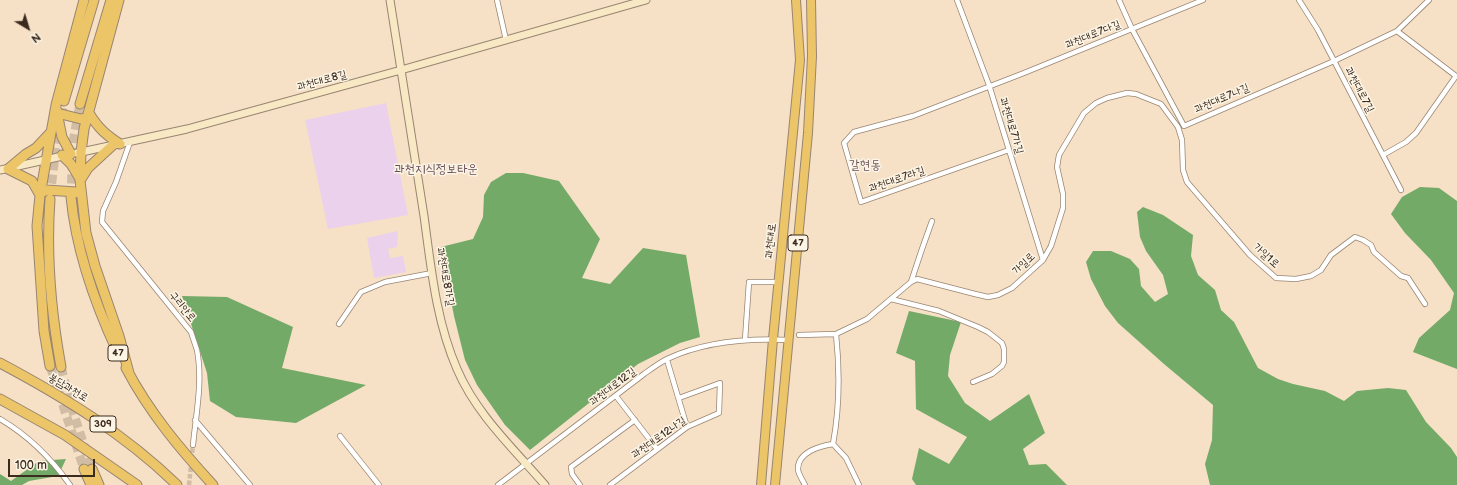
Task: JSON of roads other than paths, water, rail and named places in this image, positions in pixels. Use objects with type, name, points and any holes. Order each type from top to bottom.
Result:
[{"type":"highway","points":[[80,179],[67,155],[62,137],[59,106],[84,0]]},
{"type":"highway","points":[[50,366],[44,331],[37,226],[40,194],[51,132],[94,0]]},
{"type":"highway","points":[[80,104],[110,0]]},
{"type":"highway","points":[[119,0],[82,138],[80,179],[86,233],[95,266],[119,336],[129,374]]},
{"type":"highway","points":[[59,106],[81,119],[88,116]]},
{"type":"highway","points":[[80,179],[88,168],[117,145],[88,116]]},
{"type":"highway","points":[[4,170],[36,148],[51,132]]},
{"type":"highway","points":[[4,170],[32,181],[40,194]]},
{"type":"highway","points":[[40,194],[47,190],[76,192],[81,195]]},
{"type":"highway","name":"47","points":[[71,196],[77,234],[96,298],[129,374],[158,421],[214,485]]},
{"type":"highway","points":[[50,199],[48,236],[51,285],[55,332],[61,367]]},
{"type":"highway","name":"봉담과천로","points":[[0,364],[20,374],[94,418],[155,463],[177,485]]},
{"type":"highway","points":[[0,399],[65,435],[137,485]]},
{"type":"highway","points":[[90,485],[88,469],[99,485]]},
{"type":"main road","name":"과천대로","points":[[761,485],[778,282],[800,60],[796,0]]},
{"type":"main road","name":"47","points":[[775,485],[808,133],[812,56],[811,0]]},
{"type":"street","name":"과천대로8가길","points":[[390,0],[432,273],[442,324],[458,370],[470,392],[488,419],[545,485]]},
{"type":"street","points":[[497,0],[506,40]]},
{"type":"street","name":"과천대로8길","points":[[4,170],[47,158],[117,145],[187,129],[646,0]]},
{"type":"street","name":"과천대로7가길","points":[[957,0],[989,86],[1043,260]]},
{"type":"street","name":"과천대로7나길","points":[[1119,0],[1132,28],[1184,126],[1334,61],[1397,31],[1429,0]]},
{"type":"street","name":"과천대로7다길","points":[[989,86],[1203,0]]},
{"type":"street","name":"과천대로7길","points":[[1299,0],[1318,30],[1401,190]]},
{"type":"street","points":[[1383,155],[1406,142],[1416,134],[1456,76],[1397,31]]},
{"type":"street","name":"과천대로7라길","points":[[989,86],[913,116],[854,132],[844,143],[861,202],[1009,150]]},
{"type":"street","name":"가일로","points":[[911,282],[917,279],[988,297],[998,295],[1012,288],[1043,260],[1051,246],[1062,208],[1063,194],[1057,167],[1059,155],[1084,113],[1096,103],[1107,98],[1127,93],[1136,94],[1161,104]]},
{"type":"street","name":"가일1로","points":[[1161,104],[1178,127],[1182,140],[1183,170],[1187,182],[1250,255],[1266,271],[1276,278],[1296,279],[1311,276],[1321,270],[1331,256],[1355,237],[1372,245],[1374,252],[1401,276],[1408,278],[1425,304]]},
{"type":"street","name":"구리안로","points":[[130,142],[116,182],[103,211],[102,222],[191,332],[197,351],[198,372],[198,396],[193,445]]},
{"type":"street","points":[[799,335],[836,334],[867,319],[891,299],[911,282],[932,222]]},
{"type":"street","points":[[339,324],[361,292],[385,282],[432,273]]},
{"type":"street","points":[[745,340],[749,282],[778,282]]},
{"type":"street","points":[[891,299],[939,310],[988,332],[1002,343],[1004,348],[1004,362],[1002,366],[992,374],[973,382]]},
{"type":"street","points":[[833,444],[838,417],[839,384],[836,334]]},
{"type":"street","name":"과천대로12길","points":[[498,485],[644,374],[666,360],[695,349],[729,341],[754,338],[789,340]]},
{"type":"street","points":[[666,360],[687,427]]},
{"type":"street","name":"과천대로12나길","points":[[610,485],[687,427],[719,413],[720,383],[679,398]]},
{"type":"street","points":[[616,396],[657,449]]},
{"type":"street","points":[[0,419],[27,437],[39,448],[56,465],[70,485]]},
{"type":"street","points":[[195,420],[250,485]]},
{"type":"street","points":[[580,485],[572,474],[571,467],[635,420]]},
{"type":"street","points":[[340,436],[379,485]]},
{"type":"street","points":[[805,485],[798,471],[800,461],[809,452],[818,447],[833,444]]},
{"type":"street","points":[[833,444],[846,458],[859,485]]},
{"type":"tunnel","points":[[50,197],[56,147],[64,101]]},
{"type":"tunnel","points":[[71,197],[73,142],[80,104]]},
{"type":"tunnel","points":[[50,366],[84,469]]},
{"type":"tunnel","points":[[61,367],[72,409],[92,469]]},
{"type":"tunnel","points":[[189,485],[193,445]]},
{"type":"district","name":"갈현동","points":[[865,166]]},
{"type":"district","name":"과천지식정보타운","points":[[436,170]]}]
